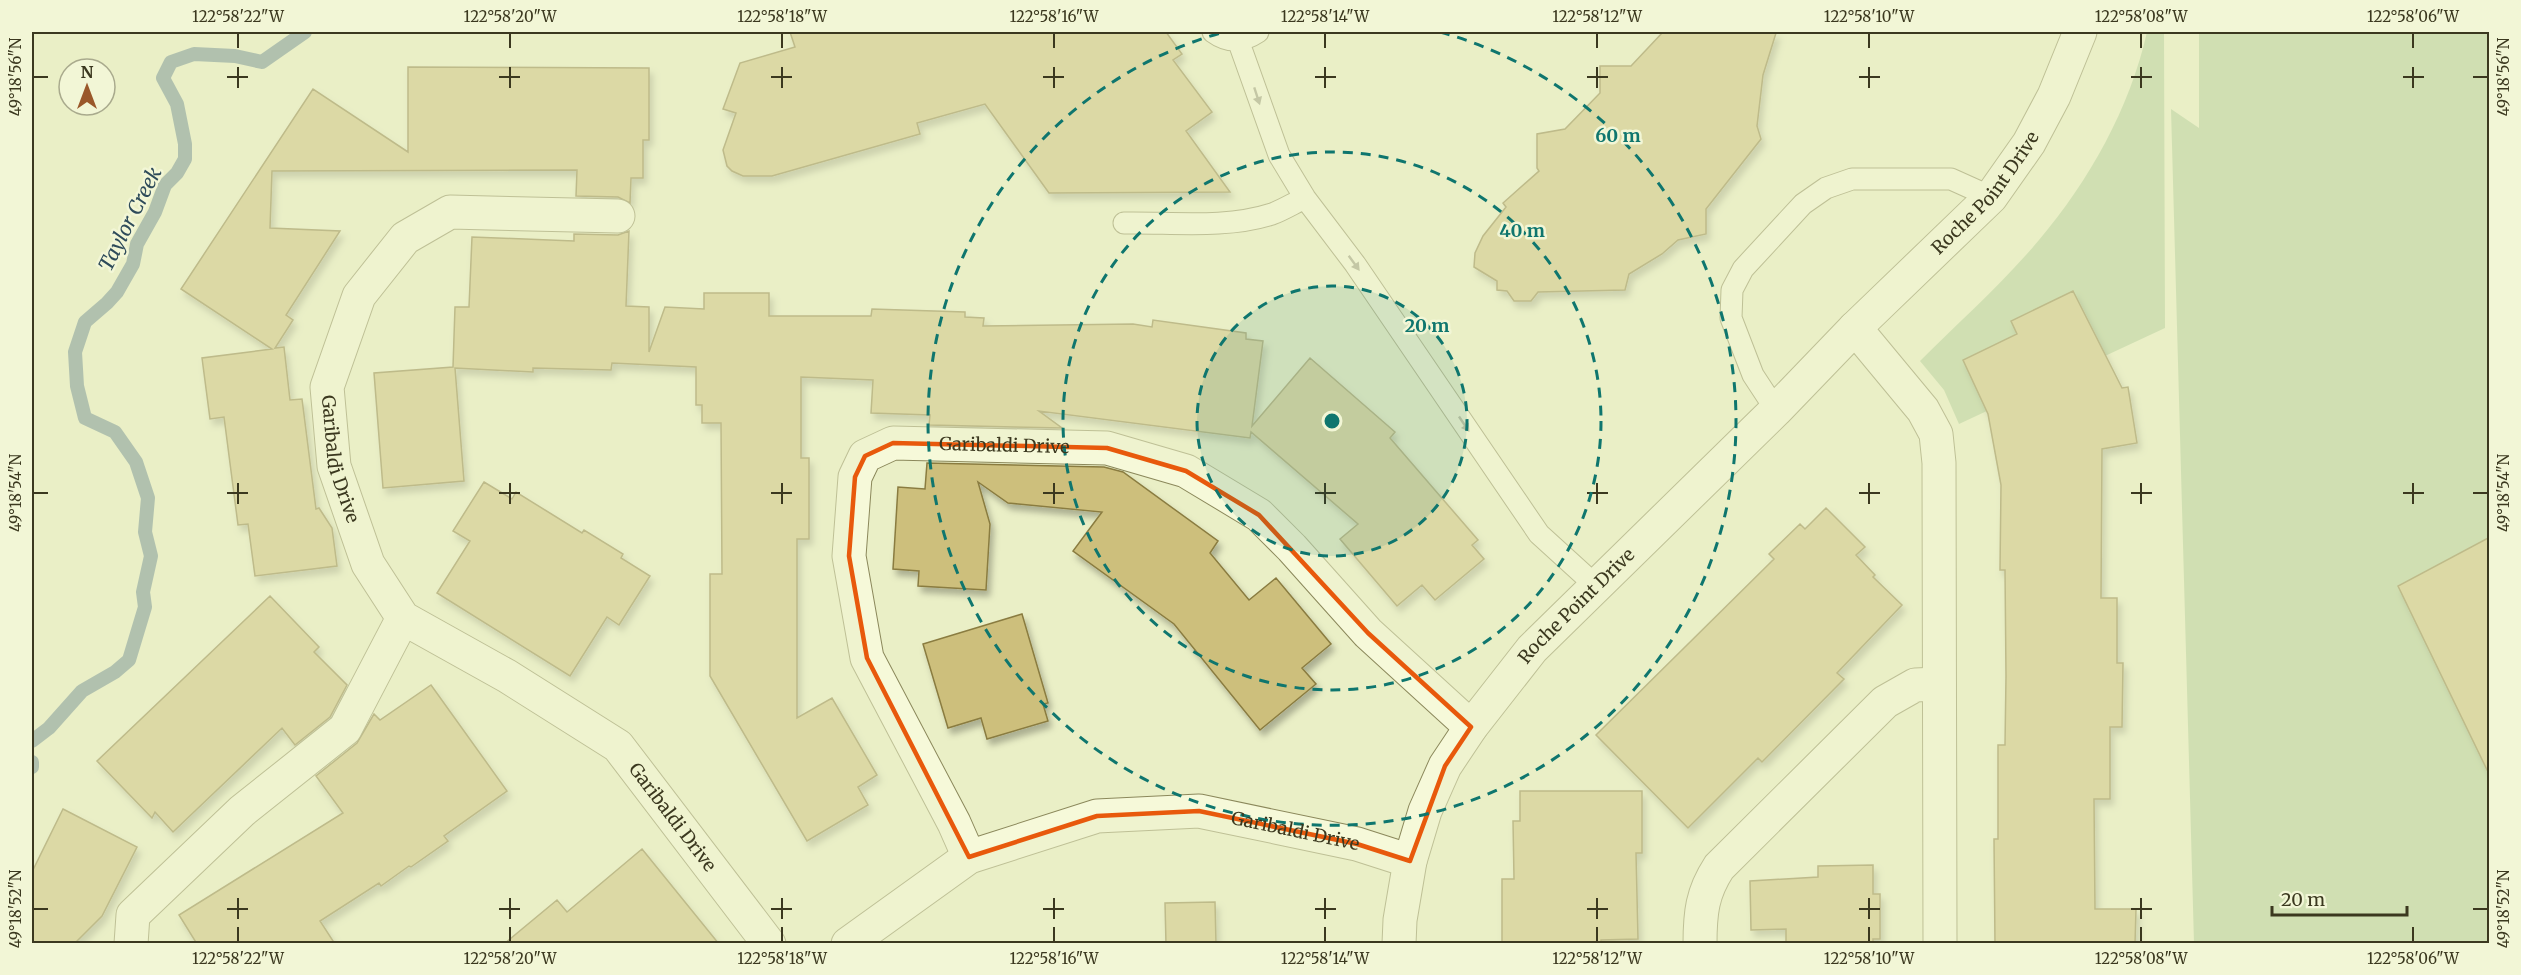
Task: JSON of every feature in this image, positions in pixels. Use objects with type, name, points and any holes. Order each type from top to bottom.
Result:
[{"type":"street","name":"Roche Point Drive","points":[[1399,944],[1400,920],[1410,861],[1425,811],[1445,766],[1471,727],[1532,649],[1776,410],[1855,328],[1991,197],[2029,143],[2055,96],[2079,32]]},
{"type":"street","name":"Garibaldi Drive","points":[[618,216],[450,212],[405,238],[359,296],[327,387],[334,466],[368,564],[403,618],[507,676],[618,746],[769,944]]},
{"type":"street","points":[[1855,328],[1877,358],[1908,390],[1923,410],[1936,434],[1939,463],[1940,944]]},
{"type":"street","name":"Garibaldi Drive","points":[[969,857],[954,823],[867,658],[849,556],[855,477],[865,456],[892,443],[1107,448],[1186,471],[1259,515],[1292,548],[1368,633],[1471,727]]},
{"type":"street","points":[[131,944],[133,915],[242,810],[345,729],[403,618]]},
{"type":"street","points":[[1700,944],[1703,900],[1708,884],[1719,867],[1885,702],[1914,685],[1939,684]]},
{"type":"street","name":"Garibaldi Drive","points":[[848,944],[969,857],[1097,816],[1199,810],[1346,842],[1410,861]]},
{"type":"lane","points":[[1213,32],[1226,39],[1238,40],[1258,32]]},
{"type":"lane","points":[[1238,40],[1279,155],[1305,198],[1354,264],[1539,534],[1595,585]]},
{"type":"lane","points":[[1776,410],[1753,375],[1731,318],[1732,290],[1743,269],[1803,204],[1826,188],[1852,179],[1951,179],[1991,197]]},
{"type":"lane","points":[[1124,223],[1228,222],[1272,214],[1305,198]]},
{"type":"highlighted area","points":[[893,443],[1107,448],[1186,471],[1259,515],[1368,633],[1471,727],[1445,766],[1410,861],[1357,844],[1199,811],[1097,816],[969,857],[867,658],[849,556],[855,477],[865,456]]},
{"type":"green space","points":[[2147,32],[2164,32],[2165,328],[1959,424],[1944,390],[1920,361],[2025,256],[2075,193],[2119,116],[2140,60]]},
{"type":"green space","points":[[2199,32],[2489,32],[2489,943],[2194,943],[2171,109],[2199,128]]},
{"type":"building","points":[[790,32],[1166,32],[1182,54],[1173,60],[1212,112],[1186,131],[1230,192],[1049,193],[985,104],[917,123],[920,134],[772,176],[743,176],[727,166],[723,150],[736,113],[723,109],[740,63],[795,47]]},
{"type":"building","points":[[1663,32],[1776,33],[1763,75],[1757,126],[1761,139],[1706,209],[1706,234],[1678,240],[1662,254],[1629,274],[1625,290],[1538,292],[1531,301],[1514,301],[1507,291],[1497,290],[1497,281],[1474,267],[1475,253],[1483,236],[1506,207],[1503,203],[1539,171],[1537,168],[1537,134],[1565,129],[1600,93],[1600,66],[1631,66]]},
{"type":"building","points":[[408,67],[649,68],[649,140],[643,140],[643,178],[631,178],[630,203],[618,197],[576,196],[577,170],[272,171],[270,228],[340,231],[286,315],[293,320],[275,348],[284,347],[290,400],[302,399],[316,509],[319,508],[332,528],[337,566],[255,576],[248,524],[238,525],[224,417],[210,419],[202,358],[272,349],[181,289],[313,89],[408,152]]},
{"type":"building","points":[[629,231],[626,306],[649,307],[649,352],[665,307],[704,309],[704,293],[769,293],[769,316],[871,316],[872,309],[965,312],[965,317],[984,318],[983,326],[1133,324],[1152,327],[1153,320],[1246,333],[1246,339],[1263,341],[1252,426],[1310,358],[1395,432],[1390,438],[1478,540],[1472,545],[1484,559],[1435,600],[1422,585],[1397,606],[1340,539],[1358,524],[1251,432],[1250,438],[1039,411],[1062,428],[929,425],[930,415],[871,413],[873,380],[801,377],[801,458],[809,458],[809,539],[797,539],[797,718],[832,698],[877,775],[858,787],[868,805],[807,841],[710,676],[710,574],[722,574],[721,423],[702,423],[702,405],[696,405],[696,367],[612,363],[611,370],[533,368],[533,372],[455,368],[464,481],[383,488],[374,373],[453,367],[455,307],[469,307],[472,237],[574,241],[574,234],[618,235]]},
{"type":"building","points":[[2073,291],[2122,388],[2128,387],[2137,443],[2102,449],[2101,598],[2117,598],[2117,663],[2123,663],[2122,727],[2110,727],[2110,799],[2094,799],[2095,909],[2136,909],[2135,944],[1995,944],[1994,839],[1998,839],[1998,745],[2005,745],[2006,676],[2005,570],[2000,570],[2001,485],[1988,414],[1963,360],[2017,334],[2011,321]]},
{"type":"building","points":[[927,463],[1104,467],[1123,472],[1218,541],[1210,553],[1249,600],[1276,578],[1331,644],[1302,668],[1316,684],[1260,730],[1174,624],[1073,551],[1102,512],[1008,503],[978,482],[990,524],[986,590],[918,586],[919,571],[893,569],[898,487],[925,489]]},
{"type":"building","points":[[484,482],[512,499],[516,492],[582,533],[584,530],[623,554],[621,558],[650,576],[619,625],[607,617],[570,676],[437,593],[470,541],[453,531]]},
{"type":"building","points":[[1826,508],[1865,547],[1856,555],[1875,575],[1873,577],[1902,605],[1837,673],[1844,679],[1762,762],[1758,758],[1688,828],[1596,735],[1774,559],[1769,554],[1800,524],[1805,529]]},
{"type":"building","points":[[2490,537],[2490,776],[2398,586]]},
{"type":"building","points":[[270,596],[319,647],[314,652],[347,685],[330,717],[295,745],[282,728],[173,832],[155,812],[152,818],[97,761]]},
{"type":"building","points":[[1022,614],[1048,703],[1043,704],[1048,721],[987,739],[981,718],[948,728],[923,644]]},
{"type":"building","points":[[431,685],[507,791],[444,836],[448,841],[411,867],[409,866],[381,886],[379,883],[320,921],[335,944],[197,944],[179,915],[343,813],[316,776],[357,743],[374,714],[380,720]]},
{"type":"building","points":[[1520,791],[1642,791],[1642,853],[1636,853],[1638,939],[1601,940],[1601,944],[1502,944],[1502,879],[1514,879],[1513,821],[1520,821]]},
{"type":"building","points":[[63,809],[137,847],[102,916],[74,944],[32,944],[32,872]]},
{"type":"building","points":[[642,849],[719,944],[504,944],[557,900],[567,912]]},
{"type":"building","points":[[1873,865],[1873,894],[1880,894],[1880,939],[1873,939],[1873,943],[1786,943],[1786,929],[1751,930],[1750,881],[1818,877],[1818,866]]},
{"type":"building","points":[[1215,902],[1216,944],[1166,944],[1165,903]]},
{"type":"waterway","name":"Taylor Creek","points":[[32,741],[49,728],[82,691],[115,672],[129,660],[145,607],[143,592],[151,556],[145,532],[148,498],[136,462],[115,432],[85,418],[77,386],[75,352],[85,322],[117,292],[133,264],[137,244],[155,212],[165,185],[177,173],[185,159],[185,144],[177,104],[163,78],[171,62],[194,54],[235,56],[262,62],[305,32]]},
{"type":"waterway","name":"Taylor Creek","points":[[32,762],[32,767]]}]
